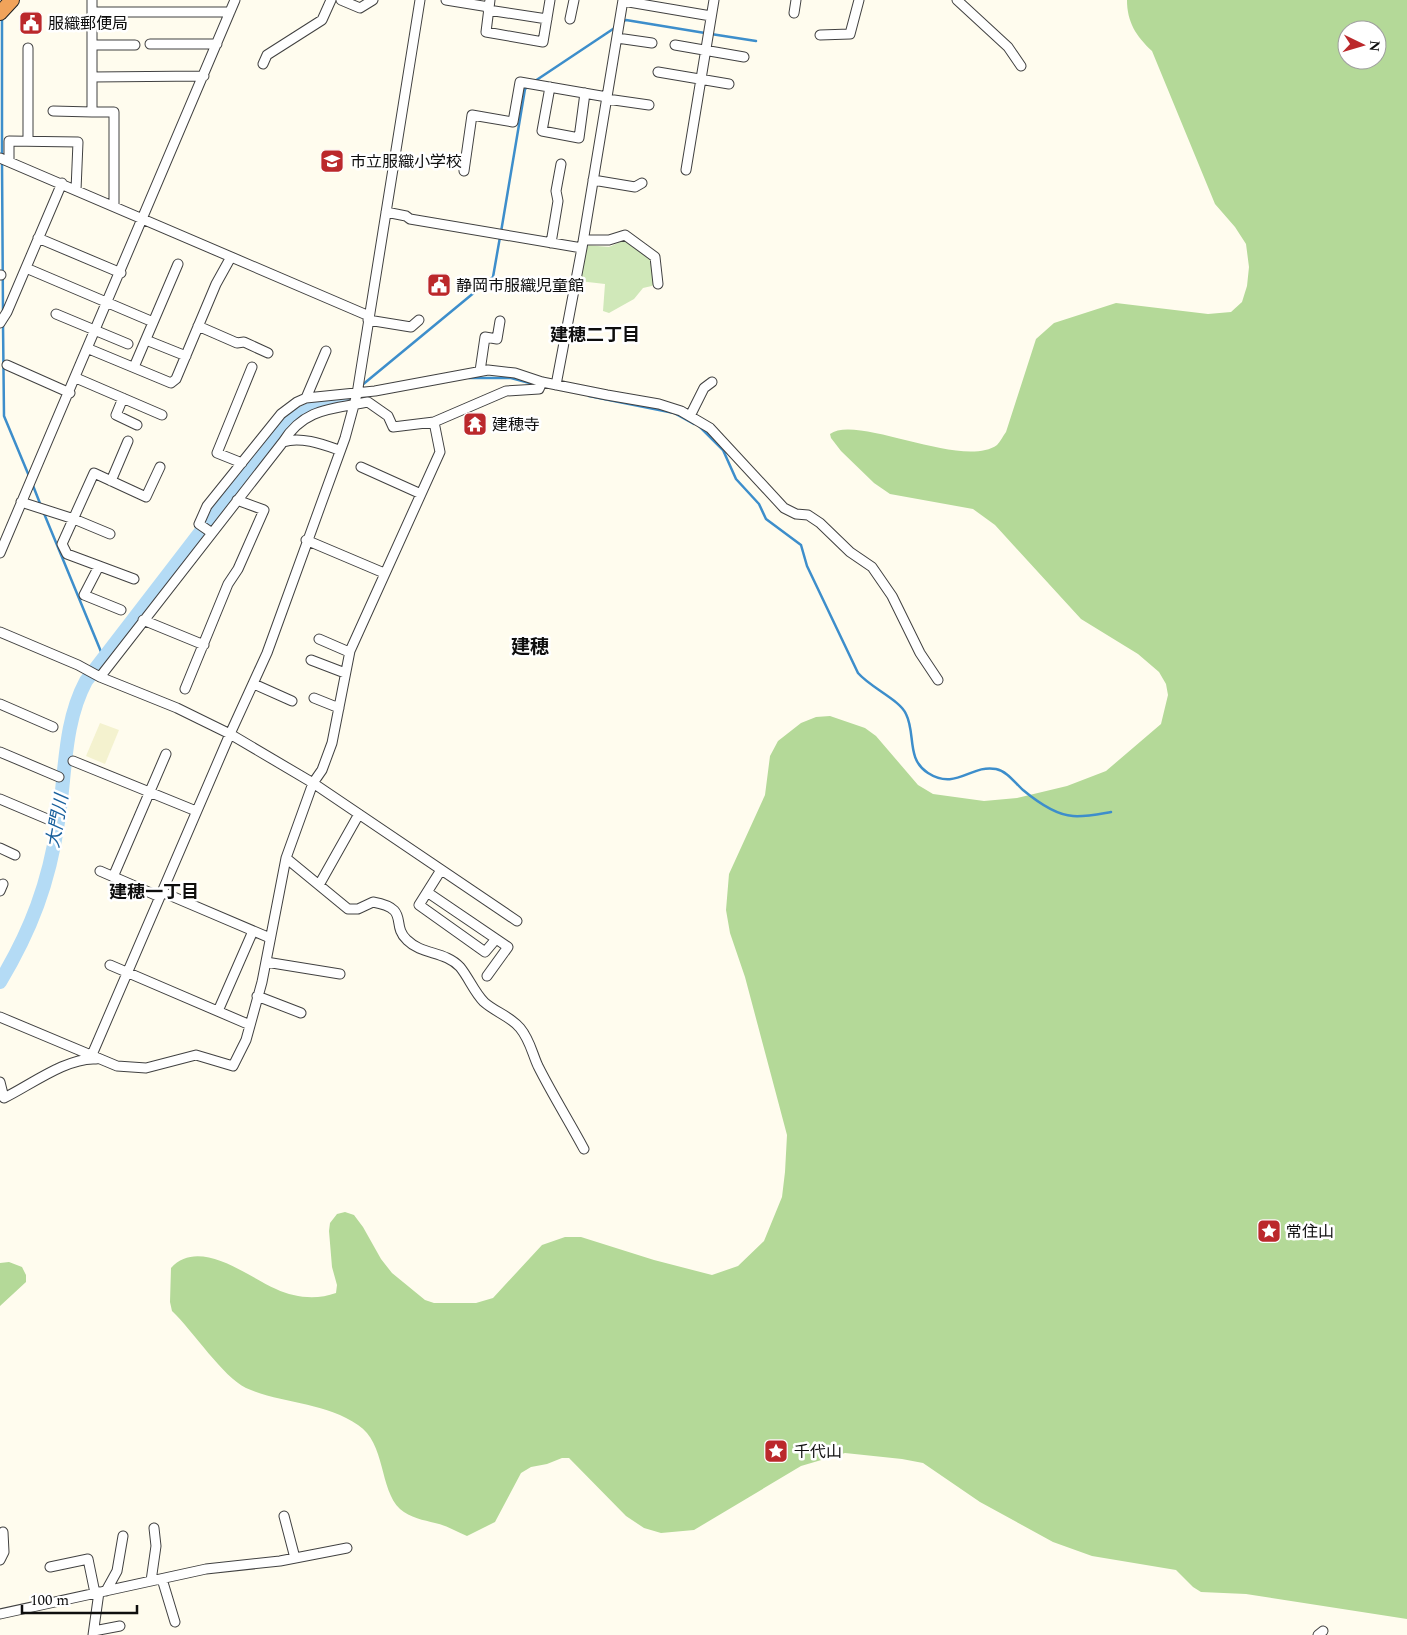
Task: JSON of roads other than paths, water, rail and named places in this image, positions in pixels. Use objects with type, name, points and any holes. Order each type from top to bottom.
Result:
[{"type":"highway","points":[[0,13],[12,0]]},
{"type":"street","points":[[92,0],[92,112]]},
{"type":"street","points":[[0,554],[144,220],[236,0]]},
{"type":"street","points":[[263,64],[267,55],[322,20],[331,0]]},
{"type":"street","points":[[341,0],[360,8],[374,0]]},
{"type":"street","points":[[95,1058],[127,973],[267,653],[354,405],[420,0]]},
{"type":"street","points":[[446,0],[489,6],[547,19]]},
{"type":"street","points":[[489,6],[486,32],[543,42],[550,0]]},
{"type":"street","points":[[570,20],[574,0]]},
{"type":"street","points":[[686,170],[714,0]]},
{"type":"street","points":[[794,13],[796,0]]},
{"type":"street","points":[[820,35],[850,34],[859,0]]},
{"type":"street","points":[[957,0],[1008,47],[1021,66]]},
{"type":"street","points":[[556,385],[583,244],[623,1],[711,16]]},
{"type":"street","points":[[92,12],[230,12]]},
{"type":"street","points":[[617,38],[652,43]]},
{"type":"street","points":[[150,44],[217,44]]},
{"type":"street","points":[[92,45],[135,45]]},
{"type":"street","points":[[675,45],[744,57]]},
{"type":"street","points":[[28,48],[28,141]]},
{"type":"street","points":[[658,72],[729,84]]},
{"type":"street","points":[[92,77],[204,76]]},
{"type":"street","points":[[464,171],[472,115],[513,122],[520,82],[649,106]]},
{"type":"street","points":[[550,87],[542,132],[579,138],[586,93]]},
{"type":"street","points":[[53,111],[114,112],[114,206]]},
{"type":"street","points":[[76,190],[78,142],[9,141],[4,160],[62,183],[76,190],[144,220],[369,318],[411,327],[419,320]]},
{"type":"street","points":[[551,243],[558,201],[556,191],[561,164]]},
{"type":"street","points":[[594,180],[635,187],[642,183]]},
{"type":"street","points":[[0,323],[3,310],[26,268],[62,183]]},
{"type":"street","points":[[386,212],[406,216],[410,219],[551,243],[583,244],[609,240],[625,235],[655,257],[658,284]]},
{"type":"street","points":[[38,238],[121,273]]},
{"type":"street","points":[[89,348],[171,383],[176,380],[216,284],[231,257]]},
{"type":"street","points":[[134,367],[178,264]]},
{"type":"street","points":[[26,268],[153,322]]},
{"type":"street","points":[[56,314],[128,344]]},
{"type":"street","points":[[480,371],[485,338],[497,340],[500,321]]},
{"type":"street","points":[[198,326],[238,343],[244,342],[268,353]]},
{"type":"street","points":[[146,340],[186,356]]},
{"type":"street","points":[[306,398],[326,351]]},
{"type":"street","points":[[7,365],[70,393]]},
{"type":"street","points":[[242,463],[217,453],[252,367]]},
{"type":"street","points":[[212,533],[199,524],[207,506],[281,414],[296,402],[306,398],[357,394],[480,371],[515,373],[542,382],[659,404],[690,416],[710,428],[784,508],[796,514],[808,515],[820,522],[850,552],[872,568],[892,596],[920,652],[938,680]]},
{"type":"street","points":[[76,378],[162,415]]},
{"type":"street","points":[[100,677],[302,419],[314,413],[368,402],[388,416],[393,427],[434,422],[506,391],[539,389],[542,382]]},
{"type":"street","points":[[690,416],[704,388],[712,382]]},
{"type":"street","points":[[123,398],[116,415],[137,425]]},
{"type":"street","points":[[0,1017],[116,1066],[146,1068],[196,1056],[233,1066],[242,1050],[250,1025],[266,962],[286,858],[312,783],[327,758],[339,708],[349,652],[440,452],[434,422]]},
{"type":"street","points":[[283,442],[290,440],[318,443],[339,450]]},
{"type":"street","points":[[111,481],[128,441]]},
{"type":"street","points":[[134,579],[67,554],[62,544],[94,473],[146,498],[160,466]]},
{"type":"street","points":[[361,467],[421,494]]},
{"type":"street","points":[[185,689],[228,584],[238,569],[264,510],[237,500]]},
{"type":"street","points":[[21,502],[74,519],[110,534]]},
{"type":"street","points":[[306,540],[384,573]]},
{"type":"street","points":[[99,566],[84,595],[121,610]]},
{"type":"street","points":[[144,620],[204,645]]},
{"type":"street","points":[[0,632],[100,677],[177,708],[230,734],[312,783],[517,921]]},
{"type":"street","points":[[319,639],[349,652]]},
{"type":"street","points":[[311,660],[345,673]]},
{"type":"street","points":[[254,684],[292,701]]},
{"type":"street","points":[[314,698],[339,708]]},
{"type":"street","points":[[0,704],[54,727]]},
{"type":"street","points":[[0,752],[59,777]]},
{"type":"street","points":[[113,877],[166,754]]},
{"type":"street","points":[[73,761],[196,812]]},
{"type":"street","points":[[0,799],[52,821]]},
{"type":"street","points":[[319,885],[358,814]]},
{"type":"street","points":[[0,848],[15,854]]},
{"type":"street","points":[[286,858],[348,909],[358,910],[373,902],[395,909],[399,916],[402,934],[406,939],[419,950],[441,954],[460,967],[484,1001],[511,1019],[530,1043],[537,1064],[584,1149]]},
{"type":"street","points":[[441,870],[419,905],[486,952],[496,939]]},
{"type":"street","points":[[100,871],[270,938]]},
{"type":"street","points":[[427,892],[508,947],[486,976]]},
{"type":"street","points":[[218,1011],[253,931]]},
{"type":"street","points":[[266,962],[340,974]]},
{"type":"street","points":[[110,964],[250,1025]]},
{"type":"street","points":[[257,996],[301,1013]]},
{"type":"street","points":[[0,1082],[4,1098],[46,1074],[95,1058]]},
{"type":"street","points":[[284,1516],[295,1558]]},
{"type":"street","points":[[151,1581],[156,1546],[154,1528]]},
{"type":"street","points":[[0,1560],[4,1552],[3,1532]]},
{"type":"street","points":[[100,1592],[117,1571],[123,1536]]},
{"type":"street","points":[[0,1614],[206,1569],[295,1558],[347,1548]]},
{"type":"street","points":[[50,1567],[88,1559],[100,1592],[94,1633],[120,1626]]},
{"type":"street","points":[[162,1579],[174,1622]]},
{"type":"waterway","points":[[2,16],[2,156]]},
{"type":"waterway","points":[[622,22],[626,20],[705,33]]},
{"type":"waterway","points":[[535,81],[616,27]]},
{"type":"waterway","points":[[711,34],[756,41]]},
{"type":"waterway","points":[[501,232],[525,89],[529,86]]},
{"type":"waterway","points":[[2,161],[3,313]]},
{"type":"waterway","points":[[361,386],[493,277],[500,237]]},
{"type":"waterway","points":[[3,324],[4,416],[29,476]]},
{"type":"waterway","points":[[469,378],[511,378],[537,385]]},
{"type":"waterway","points":[[589,396],[674,413],[694,424]]},
{"type":"waterway","points":[[346,399],[352,398]]},
{"type":"waterway","name":"大門川","points":[[0,982],[30,925],[44,886],[50,865],[61,804],[69,732],[73,714],[86,681],[282,426],[312,409],[346,399]]},
{"type":"waterway","points":[[699,426],[723,450],[736,479],[759,504],[766,519],[801,545],[807,566],[858,673],[898,704],[906,714],[911,730],[912,746],[921,767],[938,778],[947,779],[987,768],[996,769],[1007,775],[1033,798],[1060,813],[1078,816],[1111,812]]},
{"type":"waterway","points":[[32,483],[41,506]]},
{"type":"waterway","points":[[43,511],[104,659]]},
{"type":"place","name":"服織郵便局","points":[[31,23]]},
{"type":"place","name":"市立服織小学校","points":[[332,161]]},
{"type":"place","name":"静岡市服織児童館","points":[[439,285]]},
{"type":"place","name":"建穂寺","points":[[475,424]]},
{"type":"place","name":"常住山","points":[[1269,1231]]},
{"type":"place","name":"千代山","points":[[776,1451]]},
{"type":"district","name":"建穂二丁目","points":[[595,335]]},
{"type":"district","name":"建穂","points":[[530,646]]},
{"type":"district","name":"建穂一丁目","points":[[154,892]]}]
